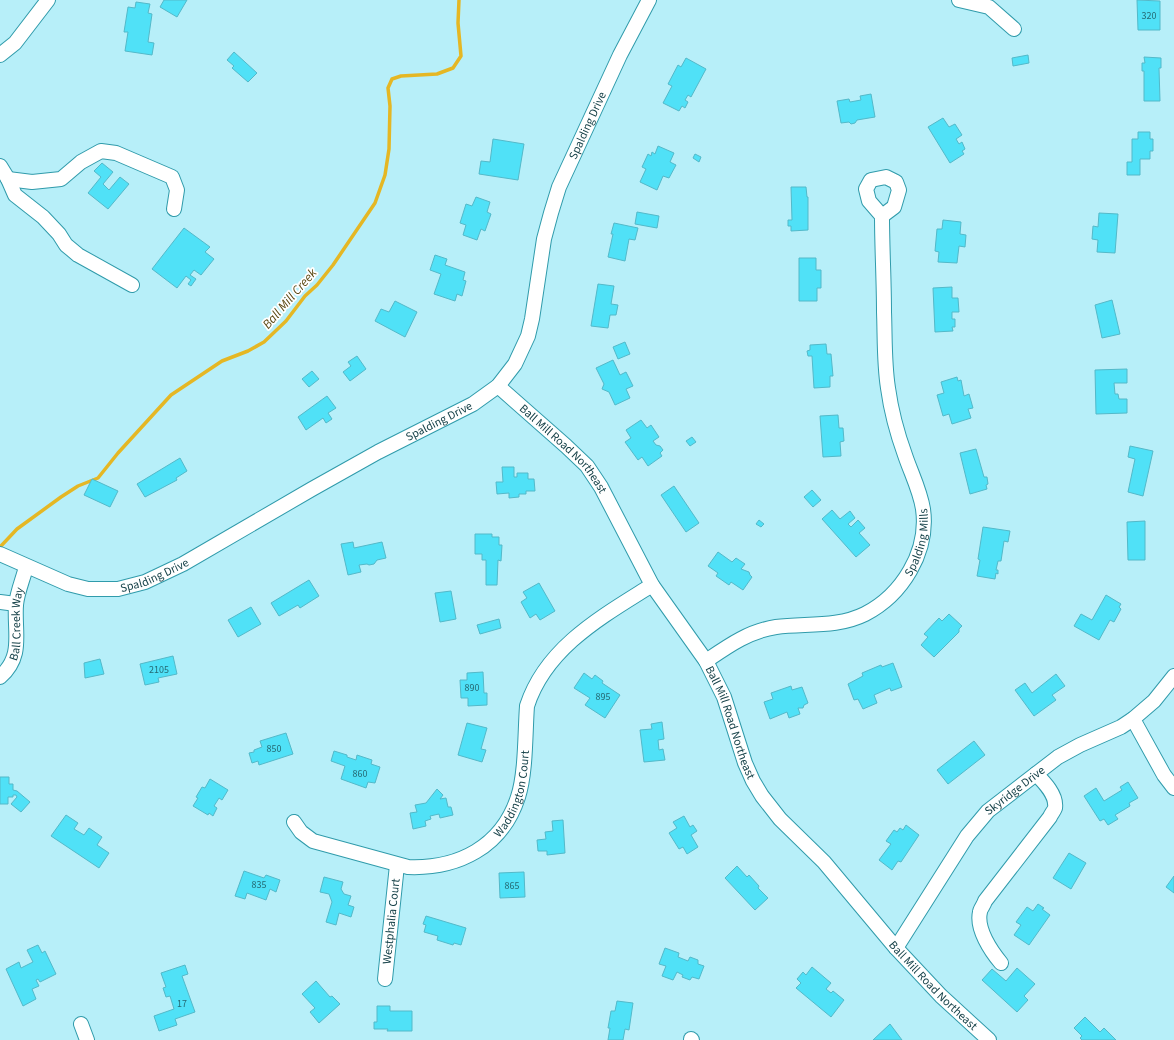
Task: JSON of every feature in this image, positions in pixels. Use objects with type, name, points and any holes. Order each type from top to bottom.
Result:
[{"type":"street","points":[[0,55],[15,43],[48,0]]},
{"type":"street","name":"Spalding Drive","points":[[0,554],[68,584],[88,589],[118,589],[145,582],[184,564],[378,452],[473,404],[498,386],[515,364],[528,336],[544,239],[559,188],[620,55],[648,0]]},
{"type":"street","points":[[959,0],[989,7],[1014,29]]},
{"type":"street","points":[[8,179],[32,182],[61,179],[81,162],[101,150],[116,153],[172,177],[177,190],[174,209]]},
{"type":"street","points":[[0,166],[8,179],[14,195],[43,217],[59,234],[66,245],[78,255],[132,285]]},
{"type":"street","name":"Spalding Mills","points":[[706,662],[737,640],[759,630],[776,627],[836,623],[865,614],[882,603],[895,591],[907,576],[915,560],[922,536],[923,510],[918,488],[897,432],[888,388],[885,353],[882,216]]},
{"type":"street","name":"Ball Mill Road Northeast","points":[[498,386],[587,466],[601,487],[652,585],[706,662],[724,697],[745,763],[762,796],[780,819],[824,862],[896,948],[941,996],[989,1040]]},
{"type":"street","name":"Ball Creek Way","points":[[0,677],[10,667],[16,653],[16,604],[26,566]]},
{"type":"street","name":"Waddington Court","points":[[294,822],[301,832],[314,841],[408,867],[423,868],[453,863],[477,852],[497,835],[510,816],[518,796],[522,772],[527,706],[530,696],[541,677],[556,655],[579,633],[596,620],[652,585]]},
{"type":"street","points":[[0,602],[16,604]]},
{"type":"street","name":"Skyridge Drive","points":[[896,948],[968,836],[988,811],[1058,757],[1080,745],[1122,727],[1154,701],[1174,676]]},
{"type":"street","points":[[1133,719],[1164,775],[1174,788]]},
{"type":"street","points":[[1001,963],[989,949],[979,921],[980,912],[985,901],[1050,817],[1055,808],[1053,795],[1047,785],[1036,774]]},
{"type":"street","name":"Westphalia Court","points":[[385,979],[396,864]]},
{"type":"street","points":[[81,1024],[87,1040]]},
{"type":"building","points":[[164,0],[187,0],[177,17],[160,7]]},
{"type":"building","points":[[1137,0],[1160,1],[1160,30],[1138,30]]},
{"type":"building","points":[[136,2],[150,4],[148,13],[152,14],[148,42],[154,43],[152,55],[125,51],[128,32],[124,32],[128,7],[135,8]]},
{"type":"building","points":[[234,52],[257,73],[248,82],[232,68],[234,66],[227,60]]},
{"type":"building","points":[[1028,55],[1029,63],[1013,66],[1012,58]]},
{"type":"building","points":[[1144,57],[1161,58],[1161,68],[1159,68],[1160,101],[1144,101],[1144,71],[1142,71],[1142,63],[1145,63]]},
{"type":"building","points":[[686,58],[706,69],[691,97],[688,95],[685,100],[688,102],[685,108],[682,106],[679,111],[663,103],[672,86],[668,84],[678,65],[681,67]]},
{"type":"building","points":[[871,94],[875,117],[857,120],[855,123],[851,124],[849,122],[841,123],[837,101],[849,99],[850,102],[861,100],[860,96]]},
{"type":"building","points":[[943,118],[949,127],[955,124],[962,135],[956,139],[959,144],[962,142],[965,149],[962,151],[964,154],[950,163],[928,127]]},
{"type":"building","points":[[1138,132],[1150,132],[1150,139],[1153,139],[1153,151],[1150,151],[1150,159],[1140,159],[1140,175],[1127,175],[1127,162],[1132,162],[1132,139],[1138,139]]},
{"type":"building","points":[[493,139],[524,144],[518,180],[479,174],[481,161],[490,162]]},
{"type":"building","points":[[658,146],[674,153],[670,162],[676,165],[669,178],[663,176],[657,190],[640,182],[646,169],[642,167],[648,154],[651,156],[652,152],[655,154]]},
{"type":"building","points":[[695,154],[701,157],[699,162],[693,158]]},
{"type":"building","points":[[102,163],[113,172],[103,184],[109,190],[120,177],[129,184],[108,209],[88,193],[101,177],[94,171]]},
{"type":"building","points":[[791,187],[806,187],[808,197],[808,230],[791,231],[791,226],[788,226],[788,220],[792,220]]},
{"type":"building","points":[[476,197],[490,202],[487,212],[491,214],[485,231],[481,229],[477,240],[463,235],[466,225],[460,223],[466,204],[472,206]]},
{"type":"building","points":[[637,212],[659,216],[657,228],[635,224]]},
{"type":"building","points":[[1099,213],[1118,214],[1115,253],[1097,252],[1098,240],[1092,239],[1093,226],[1098,227]]},
{"type":"building","points":[[943,220],[961,222],[960,234],[966,235],[965,247],[959,246],[957,263],[938,262],[939,252],[935,251],[937,229],[942,229]]},
{"type":"building","points":[[614,223],[638,228],[635,240],[629,239],[625,261],[608,257]]},
{"type":"building","points":[[184,228],[210,247],[205,252],[214,259],[201,275],[194,270],[190,275],[196,279],[191,286],[188,284],[191,280],[186,276],[177,288],[152,269]]},
{"type":"building","points":[[435,255],[447,259],[445,265],[465,272],[463,280],[466,281],[462,296],[457,294],[455,301],[434,294],[441,274],[430,270]]},
{"type":"building","points":[[799,258],[816,258],[816,270],[821,270],[821,288],[817,288],[817,301],[799,301]]},
{"type":"building","points":[[598,284],[614,286],[611,304],[618,305],[616,315],[610,315],[608,328],[591,326]]},
{"type":"building","points":[[952,287],[952,298],[958,298],[959,312],[952,312],[952,319],[955,319],[955,327],[952,327],[953,331],[935,332],[933,288]]},
{"type":"building","points":[[1112,300],[1120,334],[1102,338],[1095,305]]},
{"type":"building","points":[[395,301],[417,312],[405,337],[375,321],[381,309],[389,312]]},
{"type":"building","points":[[625,342],[630,354],[618,359],[613,347]]},
{"type":"building","points":[[826,344],[827,354],[831,354],[833,376],[830,376],[830,387],[814,388],[812,356],[808,356],[807,351],[810,350],[810,345]]},
{"type":"building","points":[[357,356],[366,369],[350,381],[343,372],[351,366],[348,362]]},
{"type":"building","points":[[613,360],[620,375],[626,372],[633,386],[626,389],[630,398],[615,405],[609,392],[602,389],[604,384],[596,368]]},
{"type":"building","points":[[1127,369],[1127,383],[1114,383],[1115,394],[1118,394],[1119,399],[1127,399],[1127,413],[1096,414],[1095,370]]},
{"type":"building","points":[[312,371],[319,379],[309,387],[302,379]]},
{"type":"building","points":[[957,377],[958,381],[961,380],[964,396],[969,394],[973,408],[968,409],[971,418],[952,424],[949,414],[943,416],[937,395],[944,393],[941,382]]},
{"type":"building","points":[[327,396],[336,408],[328,413],[332,419],[326,423],[323,418],[306,430],[298,417]]},
{"type":"building","points":[[838,415],[839,428],[843,428],[844,441],[840,442],[841,456],[823,457],[820,416]]},
{"type":"building","points":[[641,420],[647,428],[651,425],[659,437],[653,441],[663,450],[660,453],[662,456],[648,466],[642,457],[638,460],[625,442],[631,438],[626,430]]},
{"type":"building","points":[[692,437],[696,442],[690,446],[686,441]]},
{"type":"building","points":[[1130,446],[1153,451],[1143,496],[1128,492],[1135,459],[1128,457]]},
{"type":"building","points":[[976,449],[984,477],[987,477],[988,484],[986,485],[987,489],[970,494],[960,453]]},
{"type":"building","points":[[180,458],[187,471],[176,478],[177,480],[145,497],[137,484]]},
{"type":"building","points":[[502,467],[514,467],[514,477],[517,477],[517,473],[528,473],[528,479],[534,479],[535,491],[526,491],[526,494],[519,494],[519,497],[509,498],[509,493],[497,494],[496,482],[503,482]]},
{"type":"building","points":[[92,479],[118,491],[110,507],[84,495]]},
{"type":"building","points":[[674,486],[699,523],[686,532],[661,495]]},
{"type":"building","points":[[812,490],[821,500],[813,507],[804,497]]},
{"type":"building","points":[[832,510],[840,519],[850,511],[855,518],[848,524],[851,527],[858,520],[865,528],[859,533],[870,545],[856,557],[822,519]]},
{"type":"building","points":[[759,520],[764,524],[761,527],[756,524]]},
{"type":"building","points":[[1145,521],[1145,560],[1128,560],[1127,522]]},
{"type":"building","points":[[983,527],[1010,531],[1008,542],[1004,541],[1001,561],[998,561],[996,570],[998,570],[998,574],[996,573],[995,579],[977,576]]},
{"type":"building","points":[[475,534],[492,534],[492,537],[499,537],[499,545],[502,545],[501,561],[498,560],[497,585],[486,585],[486,560],[482,560],[482,554],[475,554]]},
{"type":"building","points":[[353,542],[354,548],[382,542],[386,558],[377,560],[374,564],[359,565],[361,572],[348,575],[341,544]]},
{"type":"building","points":[[718,552],[732,562],[736,558],[745,564],[741,569],[749,572],[752,577],[743,590],[731,582],[729,585],[716,576],[718,573],[708,566]]},
{"type":"building","points":[[309,580],[319,596],[300,608],[298,605],[279,616],[271,603]]},
{"type":"building","points":[[539,583],[555,611],[540,620],[536,614],[530,618],[521,602],[527,598],[523,592]]},
{"type":"building","points":[[451,591],[456,619],[440,622],[435,593]]},
{"type":"building","points":[[1106,595],[1121,604],[1119,607],[1121,609],[1114,622],[1110,620],[1099,640],[1074,626],[1081,614],[1092,620]]},
{"type":"building","points":[[251,607],[261,624],[238,637],[228,620]]},
{"type":"building","points":[[949,614],[962,626],[959,629],[959,632],[934,657],[921,645],[928,637],[924,634],[939,618],[942,621]]},
{"type":"building","points":[[499,619],[501,628],[480,634],[477,625]]},
{"type":"building","points":[[173,656],[177,674],[158,678],[159,682],[145,685],[140,664]]},
{"type":"building","points":[[100,659],[104,674],[85,678],[84,663]]},
{"type":"building","points":[[893,663],[902,687],[891,691],[890,688],[874,695],[877,703],[863,709],[858,699],[854,700],[848,684],[863,676],[862,673],[881,665],[882,667]]},
{"type":"building","points":[[483,672],[484,693],[487,693],[487,705],[468,706],[468,698],[461,698],[460,680],[467,680],[467,673]]},
{"type":"building","points":[[584,673],[592,679],[595,675],[603,681],[602,683],[620,695],[605,718],[585,705],[590,698],[574,688]]},
{"type":"building","points":[[1056,674],[1065,686],[1052,695],[1056,700],[1034,716],[1015,690],[1025,683],[1032,693]]},
{"type":"building","points":[[791,686],[792,690],[802,687],[808,703],[804,705],[803,708],[798,708],[800,714],[789,718],[787,712],[770,719],[764,702],[773,699],[771,693]]},
{"type":"building","points":[[662,722],[664,739],[658,740],[659,750],[663,749],[665,760],[644,762],[640,730],[652,729],[651,724]]},
{"type":"building","points":[[467,723],[487,728],[481,749],[486,750],[482,762],[458,755]]},
{"type":"building","points":[[286,733],[293,754],[259,765],[258,761],[252,763],[249,753],[262,747],[260,741]]},
{"type":"building","points":[[974,741],[985,755],[948,784],[937,770]]},
{"type":"building","points":[[334,751],[347,755],[347,757],[356,760],[357,755],[372,760],[371,764],[380,767],[375,783],[368,782],[366,788],[341,779],[345,766],[331,761]]},
{"type":"building","points":[[0,777],[9,777],[9,784],[13,784],[13,790],[17,791],[30,802],[21,812],[11,804],[17,797],[16,795],[13,795],[13,797],[8,797],[8,804],[0,804]]},
{"type":"building","points":[[210,779],[228,790],[222,800],[219,798],[214,806],[217,808],[213,816],[209,813],[208,815],[193,806],[202,787],[205,788]]},
{"type":"building","points":[[1128,782],[1138,798],[1129,803],[1130,806],[1115,815],[1118,819],[1108,825],[1104,819],[1100,821],[1084,796],[1096,788],[1104,801],[1122,790],[1120,787]]},
{"type":"building","points":[[437,789],[443,795],[440,799],[446,798],[448,807],[451,807],[453,815],[440,818],[439,814],[430,816],[431,819],[425,821],[426,826],[413,829],[410,813],[417,812],[415,805],[426,803]]},
{"type":"building","points":[[66,815],[78,823],[74,829],[84,835],[89,828],[102,837],[97,845],[109,853],[99,868],[51,836]]},
{"type":"building","points":[[684,816],[690,827],[693,825],[697,831],[691,835],[698,847],[687,854],[683,847],[679,849],[669,833],[677,828],[673,822]]},
{"type":"building","points":[[563,820],[565,853],[547,855],[547,851],[538,851],[537,840],[546,839],[545,832],[553,831],[552,821]]},
{"type":"building","points":[[906,825],[919,835],[901,862],[898,861],[892,870],[879,860],[891,844],[886,841],[894,830],[897,832],[900,828],[903,830]]},
{"type":"building","points":[[1069,853],[1086,863],[1071,889],[1053,878]]},
{"type":"building","points":[[737,866],[747,877],[749,875],[759,886],[758,888],[768,898],[755,910],[725,878]]},
{"type":"building","points":[[244,871],[264,878],[266,875],[280,880],[276,892],[270,889],[266,900],[247,893],[245,899],[235,896]]},
{"type":"building","points":[[524,872],[525,897],[500,898],[499,873]]},
{"type":"building","points":[[1174,876],[1174,893],[1166,887]]},
{"type":"building","points":[[324,877],[343,882],[341,889],[344,894],[351,896],[348,905],[354,907],[351,917],[339,913],[336,925],[326,922],[332,902],[329,894],[320,892]]},
{"type":"building","points":[[1038,904],[1050,915],[1029,945],[1014,935],[1021,925],[1016,922],[1027,907],[1033,911]]},
{"type":"building","points":[[426,916],[466,928],[461,945],[454,943],[453,945],[437,940],[438,936],[424,932],[426,925],[423,924]]},
{"type":"building","points":[[38,945],[42,953],[45,951],[56,974],[40,982],[38,979],[36,980],[39,986],[32,989],[36,999],[23,1006],[6,969],[19,962],[21,968],[33,962],[27,950]]},
{"type":"building","points":[[665,948],[679,953],[678,957],[688,961],[690,957],[698,960],[698,964],[704,966],[699,979],[692,977],[690,980],[682,977],[683,975],[677,972],[673,980],[662,976],[666,966],[659,964]]},
{"type":"building","points":[[185,965],[188,974],[182,976],[195,1012],[175,1019],[177,1025],[159,1031],[154,1016],[174,1009],[170,996],[166,997],[163,988],[166,987],[161,973]]},
{"type":"building","points":[[812,967],[831,983],[826,989],[831,993],[833,991],[844,1000],[831,1017],[796,988],[801,983],[797,979],[803,972],[806,975]]},
{"type":"building","points":[[1017,968],[1035,984],[1024,996],[1028,1000],[1017,1012],[982,980],[992,969],[1006,981]]},
{"type":"building","points":[[316,981],[330,997],[332,996],[340,1004],[319,1023],[310,1012],[315,1008],[302,994]]},
{"type":"building","points":[[617,1001],[633,1003],[629,1030],[625,1029],[623,1040],[608,1040],[610,1028],[608,1028],[611,1011],[615,1011]]},
{"type":"building","points":[[377,1006],[390,1006],[390,1011],[412,1011],[412,1031],[387,1031],[388,1029],[374,1029],[374,1022],[377,1022]]},
{"type":"building","points":[[1085,1017],[1100,1032],[1104,1028],[1116,1040],[1082,1040],[1080,1038],[1082,1036],[1074,1028]]},
{"type":"building","points":[[890,1024],[902,1040],[873,1040]]},
{"type":"waterway","name":"Ball Mill Creek","points":[[0,547],[17,529],[61,497],[78,486],[98,478],[118,453],[171,395],[222,361],[248,351],[264,342],[286,321],[305,296],[317,285],[333,265],[375,203],[385,175],[389,149],[390,106],[388,88],[392,79],[401,76],[437,74],[453,68],[461,56],[458,23],[459,0]]}]
